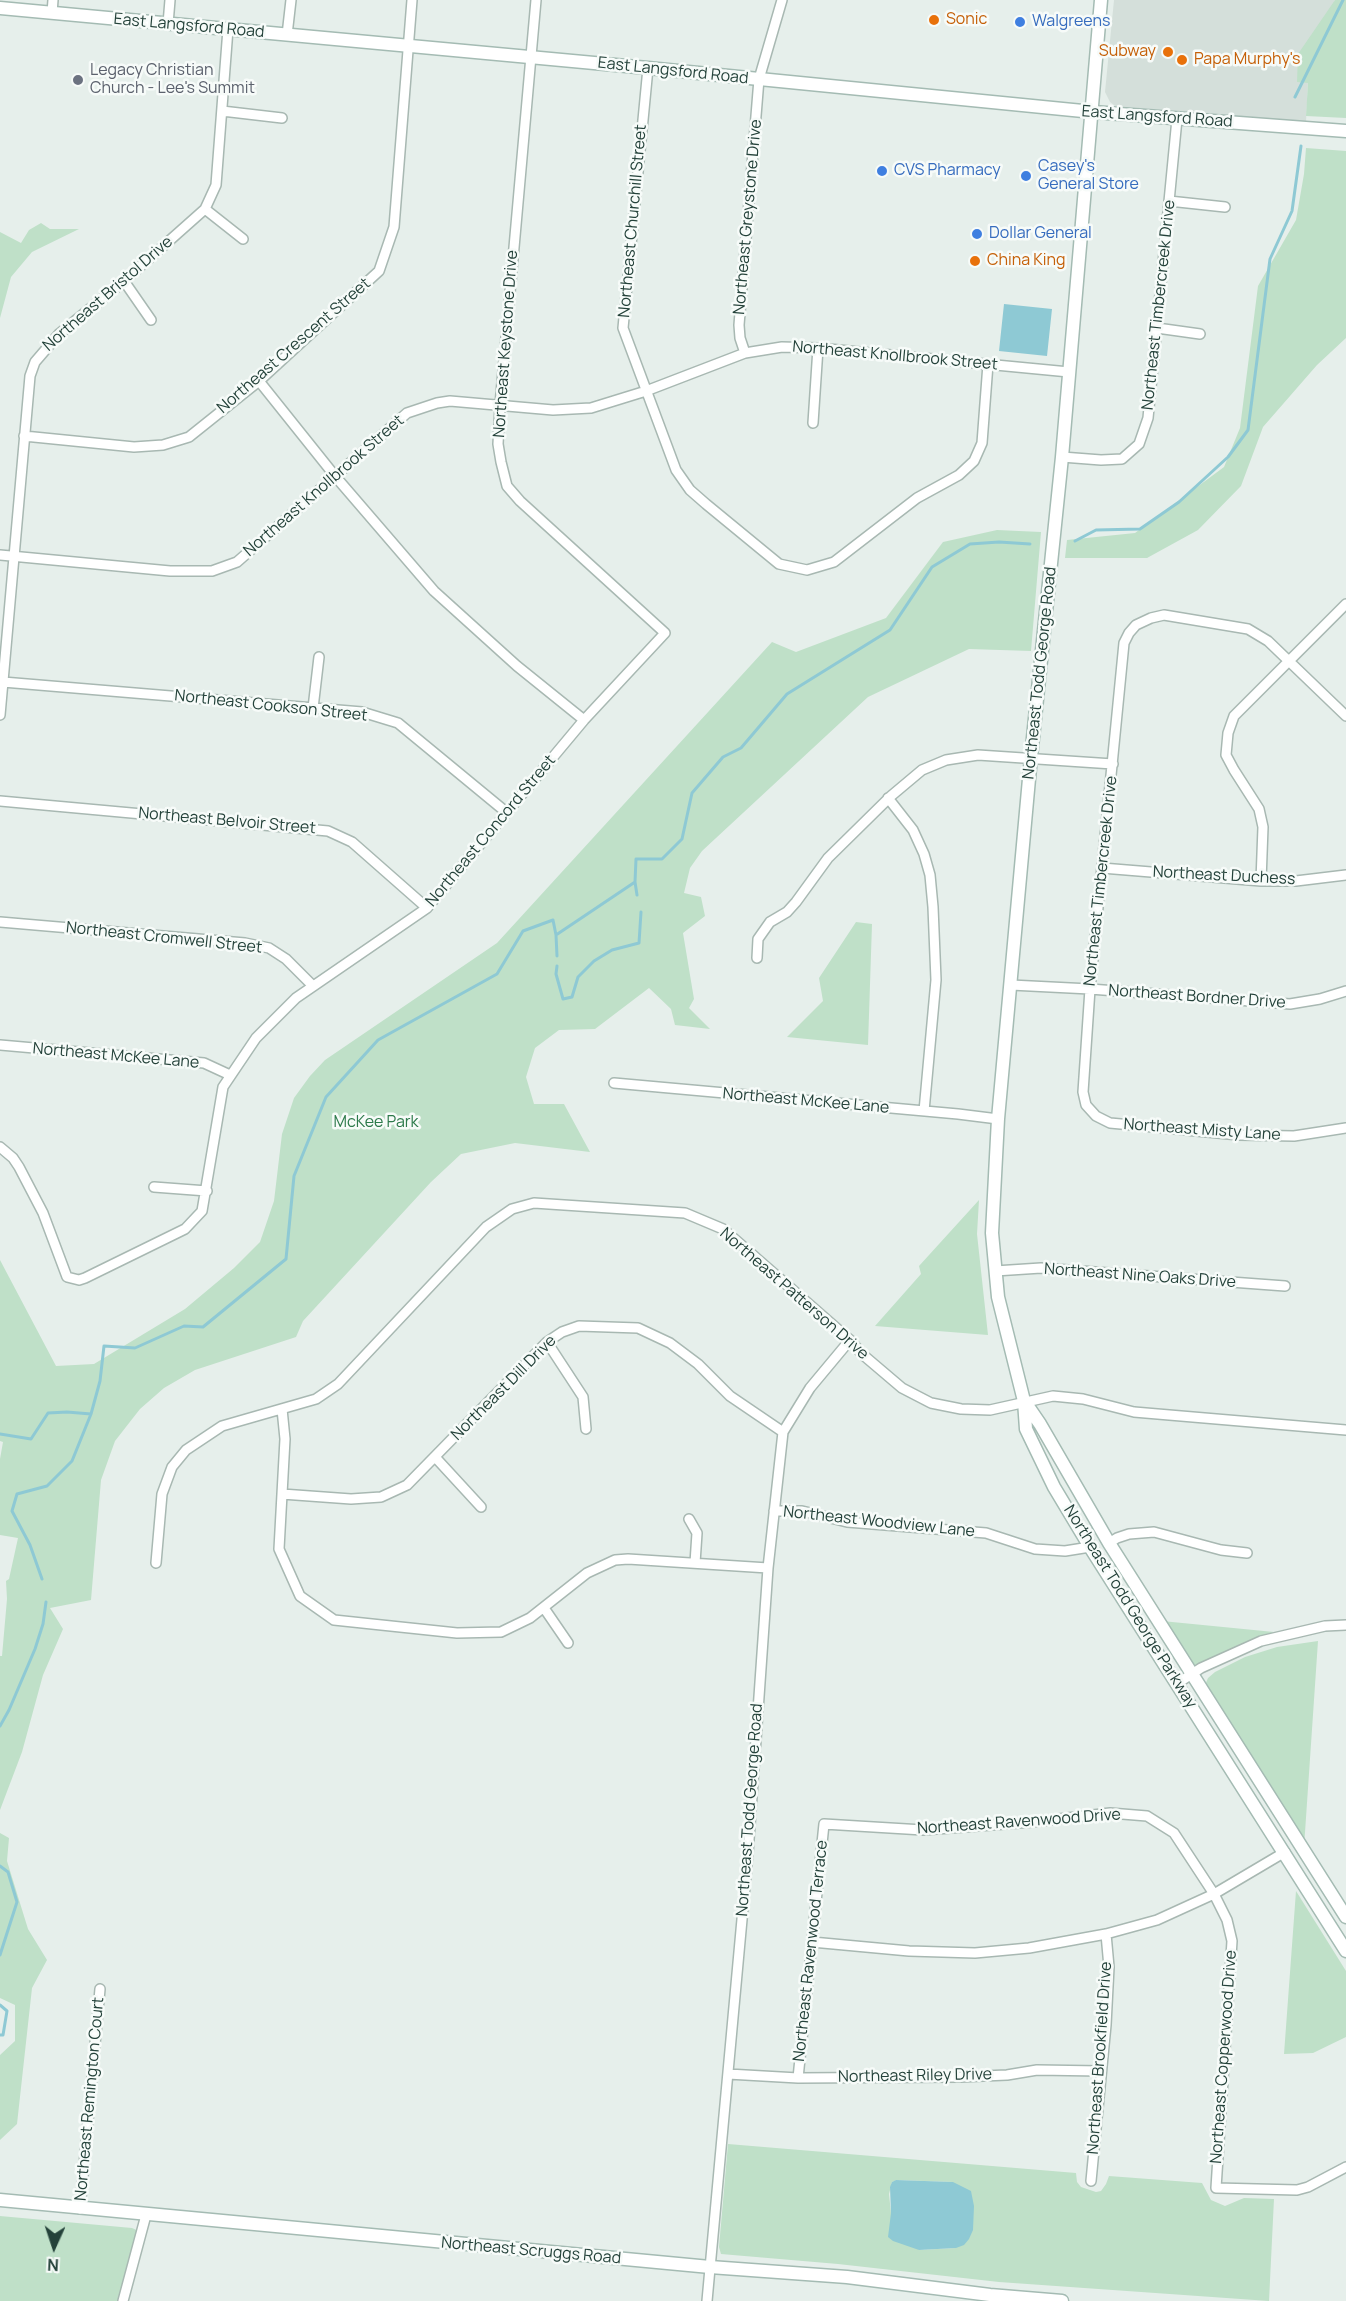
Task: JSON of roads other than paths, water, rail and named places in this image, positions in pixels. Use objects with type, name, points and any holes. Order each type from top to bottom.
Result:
[{"type":"main road","name":"Northeast Todd George Road","points":[[992,1233],[998,1119],[1031,757],[1062,457],[1101,0]]},
{"type":"main road","name":"East Langsford Road","points":[[0,8],[1093,112],[1346,131]]},
{"type":"main road","name":"Northeast Todd George Parkway","points":[[992,1233],[998,1297],[1024,1401],[1026,1429],[1054,1487],[1346,1951]]},
{"type":"main road","points":[[1024,1401],[1040,1424],[1109,1544],[1346,1917]]},
{"type":"main road","name":"Northeast Scruggs Road","points":[[0,2200],[710,2267],[848,2277],[990,2295],[1062,2301]]},
{"type":"street","points":[[52,13],[53,0]]},
{"type":"street","points":[[168,24],[170,0]]},
{"type":"street","points":[[287,35],[291,0]]},
{"type":"street","name":"Northeast Crescent Street","points":[[24,436],[134,447],[163,446],[189,437],[259,381],[379,271],[394,227],[412,0]]},
{"type":"street","name":"Northeast Keystone Drive","points":[[536,0],[498,444],[507,486],[520,501],[665,633]]},
{"type":"street","name":"Northeast Greystone Drive","points":[[745,353],[740,339],[739,326],[759,79],[782,0]]},
{"type":"street","name":"Northeast Bristol Drive","points":[[0,715],[30,376],[35,362],[59,333],[124,281],[205,209],[216,185],[228,29]]},
{"type":"street","name":"Northeast Churchill Street","points":[[648,68],[622,319],[623,328],[676,470],[690,490],[767,556],[787,567],[817,569],[834,562],[917,498],[969,467],[979,453],[982,443],[988,364]]},
{"type":"street","points":[[222,111],[282,118]]},
{"type":"street","name":"Northeast Timbercreek Drive","points":[[1062,457],[1122,459],[1139,444],[1148,418],[1177,118]]},
{"type":"street","points":[[1169,201],[1225,207]]},
{"type":"street","points":[[205,209],[243,239]]},
{"type":"street","points":[[124,281],[151,320]]},
{"type":"street","points":[[1157,328],[1200,334]]},
{"type":"street","name":"Northeast Knollbrook Street","points":[[0,555],[170,571],[212,571],[237,562],[407,413],[424,406],[450,401],[553,410],[591,408],[646,391],[745,353],[782,347],[818,348],[1069,372]]},
{"type":"street","points":[[813,423],[818,348]]},
{"type":"street","points":[[259,381],[335,476],[434,591],[517,666],[584,720]]},
{"type":"street","points":[[1261,881],[1263,827],[1259,808],[1226,755],[1228,733],[1234,716],[1346,604]]},
{"type":"street","name":"Northeast Timbercreek Drive","points":[[1096,1116],[1086,1105],[1083,1092],[1090,989],[1124,643],[1136,625],[1164,615],[1248,629],[1268,641],[1290,661]]},
{"type":"street","name":"Northeast Concord Street","points":[[0,1148],[13,1158],[19,1167],[43,1213],[67,1277],[79,1280],[185,1229],[202,1211],[223,1087],[256,1038],[280,1013],[313,986],[427,908],[584,720],[665,633]]},
{"type":"street","points":[[313,708],[319,657]]},
{"type":"street","points":[[1290,661],[1346,716]]},
{"type":"street","name":"Northeast Cookson Street","points":[[3,682],[362,712],[398,723],[506,812]]},
{"type":"street","points":[[757,958],[758,939],[770,922],[787,912],[828,858],[912,776],[946,760],[978,755],[1113,764]]},
{"type":"street","points":[[888,798],[913,830],[924,854],[930,875],[936,980],[924,1111]]},
{"type":"street","name":"Northeast Belvoir Street","points":[[0,801],[327,831],[352,842],[427,908]]},
{"type":"street","name":"Northeast Duchess","points":[[1102,868],[1261,881],[1296,881],[1346,875]]},
{"type":"street","name":"Northeast Cromwell Street","points":[[0,922],[246,943],[269,948],[286,958],[313,986]]},
{"type":"street","name":"Northeast Bordner Drive","points":[[1011,985],[1290,1004],[1320,999],[1346,991]]},
{"type":"street","name":"Northeast McKee Lane","points":[[0,1045],[204,1063],[230,1075]]},
{"type":"street","name":"Northeast McKee Lane","points":[[614,1083],[998,1119]]},
{"type":"street","name":"Northeast Misty Lane","points":[[1096,1116],[1119,1124],[1239,1135],[1293,1136],[1346,1128]]},
{"type":"street","points":[[154,1186],[207,1191]]},
{"type":"street","name":"Northeast Patterson Drive","points":[[156,1563],[162,1494],[172,1467],[186,1450],[222,1426],[316,1399],[338,1384],[486,1227],[512,1209],[534,1203],[685,1213],[723,1229],[902,1388],[931,1403],[961,1409],[990,1410],[1053,1396],[1083,1399],[1134,1412],[1346,1430]]},
{"type":"street","name":"Northeast Nine Oaks Drive","points":[[995,1270],[1041,1268],[1285,1286]]},
{"type":"street","name":"Northeast Dill Drive","points":[[282,1494],[351,1499],[381,1497],[407,1485],[547,1342],[562,1332],[579,1326],[638,1328],[670,1343],[698,1364],[730,1396],[783,1432]]},
{"type":"street","name":"Northeast Todd George Road","points":[[707,2301],[748,1854],[768,1568],[783,1432],[810,1388],[850,1341]]},
{"type":"street","points":[[547,1342],[583,1397],[586,1430]]},
{"type":"street","points":[[282,1409],[285,1439],[279,1549],[300,1596],[334,1620],[457,1634],[501,1632],[530,1618],[587,1573],[615,1560],[768,1568]]},
{"type":"street","points":[[435,1456],[481,1507]]},
{"type":"street","name":"Northeast Woodview Lane","points":[[774,1511],[802,1511],[847,1522],[986,1533],[1035,1549],[1065,1551],[1090,1547]]},
{"type":"street","points":[[689,1519],[697,1533],[695,1563]]},
{"type":"street","points":[[1109,1544],[1129,1534],[1154,1532],[1221,1550],[1247,1553]]},
{"type":"street","points":[[544,1608],[568,1643]]},
{"type":"street","points":[[1178,1683],[1192,1673],[1260,1641],[1298,1631],[1346,1625]]},
{"type":"street","name":"Northeast Ravenwood Drive","points":[[824,1824],[923,1830],[1033,1822],[1110,1813],[1147,1816],[1174,1833],[1214,1894]]},
{"type":"street","name":"Northeast Ravenwood Terrace","points":[[798,2078],[824,1824]]},
{"type":"street","points":[[812,1942],[909,1951],[975,1953],[1029,1948],[1106,1934],[1157,1920],[1214,1894],[1284,1852]]},
{"type":"street","name":"Northeast Copperwood Drive","points":[[1214,1894],[1227,1920],[1232,1941],[1216,2188],[1297,2190],[1308,2187],[1346,2167]]},
{"type":"street","name":"Northeast Brookfield Drive","points":[[1091,2181],[1108,1967],[1106,1934]]},
{"type":"street","name":"Northeast Remington Court","points":[[80,2209],[100,1989]]},
{"type":"street","name":"Northeast Riley Drive","points":[[728,2074],[798,2078],[960,2077],[1007,2075],[1037,2070],[1101,2071]]},
{"type":"street","points":[[123,2301],[128,2275],[146,2215]]},
{"type":"water","points":[[1004,304],[1052,309],[1047,356],[999,351]]},
{"type":"water","points":[[896,2180],[953,2182],[971,2191],[974,2206],[973,2230],[964,2245],[956,2248],[919,2250],[888,2237],[891,2213],[890,2187]]},
{"type":"waterway","points":[[1295,97],[1343,0]]},
{"type":"waterway","points":[[1075,541],[1096,530],[1140,529],[1179,502],[1228,457],[1248,430],[1270,259],[1292,211],[1301,146]]},
{"type":"waterway","points":[[42,1579],[30,1545],[12,1511],[17,1494],[47,1486],[72,1461],[91,1414],[100,1381],[104,1346],[135,1348],[184,1326],[203,1327],[286,1259],[294,1176],[326,1097],[378,1040],[497,974],[523,931],[553,920],[556,935],[635,882],[636,859],[662,859],[682,839],[692,793],[723,757],[741,748],[787,694],[890,630],[932,567],[970,544],[999,542],[1030,544]]},
{"type":"waterway","points":[[635,882],[637,895]]},
{"type":"waterway","points":[[557,966],[556,974],[563,999],[572,997],[578,977],[594,961],[612,950],[639,943],[641,912]]},
{"type":"waterway","points":[[556,935],[557,956]]},
{"type":"waterway","points":[[0,1434],[31,1439],[48,1413],[91,1414]]},
{"type":"waterway","points":[[0,1726],[35,1649],[43,1624],[46,1602]]},
{"type":"waterway","points":[[0,1866],[8,1872],[17,1902],[0,1955]]},
{"type":"waterway","points":[[0,2005],[7,2011],[3,2035],[0,2035]]},
{"type":"place","name":"Sonic","points":[[934,20]]},
{"type":"place","name":"Walgreens","points":[[1020,22]]},
{"type":"place","name":"Subway","points":[[1168,52]]},
{"type":"place","name":"Papa Murphy's","points":[[1182,60]]},
{"type":"place","name":"Legacy Christian Church - Lee's Summit","points":[[78,80]]},
{"type":"place","name":"CVS Pharmacy","points":[[882,171]]},
{"type":"place","name":"Casey's General Store","points":[[1026,176]]},
{"type":"place","name":"Dollar General","points":[[977,234]]},
{"type":"place","name":"China King","points":[[975,261]]},
{"type":"park label","name":"McKee Park","points":[[376,1123]]}]
